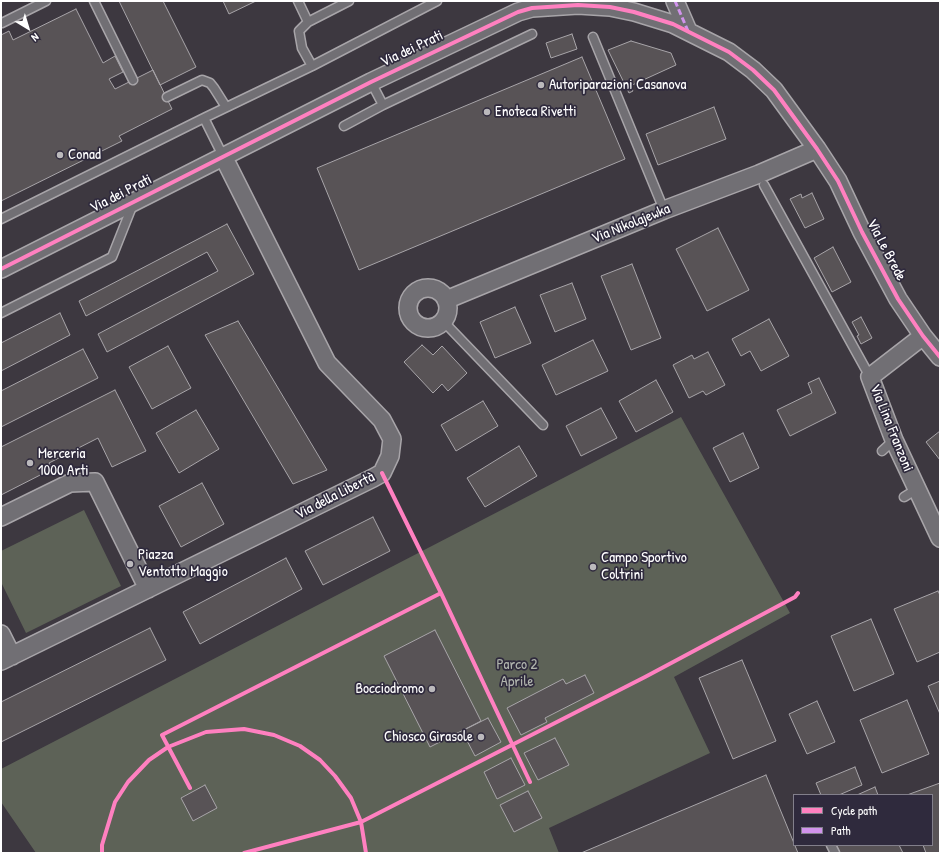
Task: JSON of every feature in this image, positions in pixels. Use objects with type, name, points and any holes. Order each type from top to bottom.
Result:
[{"type":"street","points":[[675,1],[688,31]]},
{"type":"street","name":"Via dei Prati","points":[[1,269],[371,82],[518,12],[532,8],[578,4],[610,7],[634,12],[673,24],[688,31],[730,52],[753,70],[774,90],[817,149]]},
{"type":"street","name":"Via Nikolajewka","points":[[446,300],[664,210],[759,174],[817,149]]},
{"type":"street","name":"Via Le Brede","points":[[817,149],[838,181],[862,232],[898,299],[923,336],[940,357]]},
{"type":"street","name":"Via della Libertà","points":[[6,659],[382,473],[390,456],[392,439],[382,420],[327,362],[223,156]]},
{"type":"street","points":[[430,288],[440,292],[446,300],[448,308],[442,321],[434,327],[424,328],[415,323],[409,315],[408,305],[412,296],[420,289],[430,288]]},
{"type":"street","name":"Via Lina Franzoni","points":[[923,336],[870,377],[888,445],[910,493],[940,538]]},
{"type":"street","points":[[1,517],[70,483],[95,482],[148,589]]},
{"type":"street","points":[[1,634],[6,659]]},
{"type":"lane","points":[[2,23],[46,1]]},
{"type":"lane","points":[[94,1],[133,80]]},
{"type":"lane","points":[[298,1],[308,22]]},
{"type":"lane","points":[[312,66],[302,48],[299,31],[308,22],[349,1]]},
{"type":"lane","points":[[1,219],[312,66],[437,1]]},
{"type":"lane","points":[[344,126],[383,105],[532,34]]},
{"type":"lane","points":[[593,37],[664,210]]},
{"type":"lane","points":[[167,97],[202,80],[210,83],[226,107]]},
{"type":"lane","points":[[371,82],[383,105]]},
{"type":"lane","points":[[204,118],[223,156]]},
{"type":"lane","points":[[764,185],[870,377]]},
{"type":"lane","points":[[1,313],[112,257],[134,201]]},
{"type":"lane","points":[[442,321],[542,426]]},
{"type":"green space","name":"Parco 2 Aprile","points":[[681,417],[790,613],[674,677],[710,753],[549,828],[559,853],[36,853],[1,802],[1,769]]},
{"type":"green space","points":[[84,510],[121,586],[26,633],[1,582],[1,551]]},
{"type":"building","points":[[119,1],[163,1],[196,67],[160,85]]},
{"type":"building","points":[[223,1],[256,1],[229,14]]},
{"type":"building","points":[[76,9],[103,63],[115,56],[123,72],[109,79],[115,89],[153,70],[172,109],[119,136],[122,141],[1,201],[1,35],[9,31],[13,40]]},
{"type":"building","points":[[572,34],[577,49],[551,58],[546,43]]},
{"type":"building","points":[[631,41],[671,53],[676,65],[630,86],[633,91],[629,93],[608,50]]},
{"type":"building","points":[[582,57],[625,159],[359,270],[317,168]]},
{"type":"building","points":[[714,107],[726,139],[658,165],[646,134]]},
{"type":"building","points":[[812,193],[824,219],[805,228],[790,199],[801,194],[802,198]]},
{"type":"building","points":[[227,224],[254,274],[107,352],[98,334],[218,271],[207,252],[86,316],[79,301]]},
{"type":"building","points":[[718,228],[749,290],[707,311],[676,249]]},
{"type":"building","points":[[833,247],[851,282],[832,292],[814,258]]},
{"type":"building","points":[[632,264],[661,338],[631,350],[601,276]]},
{"type":"building","points":[[572,283],[586,319],[555,332],[540,295]]},
{"type":"building","points":[[515,307],[531,343],[495,358],[480,322]]},
{"type":"building","points":[[60,313],[70,335],[1,371],[1,343]]},
{"type":"building","points":[[861,317],[872,338],[861,344],[857,336],[859,335],[852,322]]},
{"type":"building","points":[[769,319],[789,356],[761,371],[750,351],[741,356],[732,339]]},
{"type":"building","points":[[238,321],[327,470],[293,484],[205,335]]},
{"type":"building","points":[[593,340],[608,371],[556,395],[542,365]]},
{"type":"building","points":[[422,345],[433,355],[442,346],[467,373],[448,391],[442,384],[433,393],[404,362]]},
{"type":"building","points":[[168,346],[191,388],[152,409],[129,367]]},
{"type":"building","points":[[83,349],[98,378],[1,427],[1,391]]},
{"type":"building","points":[[708,352],[725,385],[706,395],[703,391],[689,398],[673,365],[692,355],[694,359]]},
{"type":"building","points":[[819,378],[836,413],[790,436],[777,410],[812,393],[808,383]]},
{"type":"building","points":[[656,380],[673,412],[636,432],[619,401]]},
{"type":"building","points":[[115,390],[146,451],[112,467],[98,438],[49,463],[52,469],[1,495],[1,447]]},
{"type":"building","points":[[483,401],[498,426],[456,451],[441,425]]},
{"type":"building","points":[[601,408],[617,438],[581,456],[566,426]]},
{"type":"building","points":[[196,410],[219,449],[179,473],[156,433]]},
{"type":"building","points":[[940,431],[940,460],[926,442]]},
{"type":"building","points":[[743,433],[759,468],[730,482],[713,448]]},
{"type":"building","points":[[519,446],[537,476],[485,507],[467,478]]},
{"type":"building","points":[[202,483],[224,524],[181,547],[159,506]]},
{"type":"building","points":[[373,517],[390,551],[323,585],[305,551]]},
{"type":"building","points":[[286,558],[302,589],[200,644],[183,612]]},
{"type":"building","points":[[938,591],[940,595],[940,652],[917,662],[894,609]]},
{"type":"building","points":[[871,619],[894,674],[854,691],[831,636]]},
{"type":"building","points":[[150,628],[166,660],[1,742],[1,702]]},
{"type":"building","name":"Bocciodromo","points":[[435,630],[481,721],[430,747],[384,656]]},
{"type":"building","points":[[742,660],[776,741],[733,759],[699,678]]},
{"type":"building","points":[[585,675],[594,693],[545,718],[547,722],[521,735],[507,708],[563,679],[566,684]]},
{"type":"building","points":[[940,681],[940,714],[928,686]]},
{"type":"building","points":[[907,700],[929,754],[882,773],[860,720]]},
{"type":"building","points":[[817,701],[835,742],[807,754],[789,714]]},
{"type":"building","name":"Chiosco Girasole","points":[[488,718],[501,742],[475,756],[462,731]]},
{"type":"building","points":[[555,738],[569,765],[538,780],[524,753]]},
{"type":"building","points":[[511,758],[525,785],[497,799],[484,772]]},
{"type":"building","points":[[855,767],[862,785],[841,794],[821,794],[816,783]]},
{"type":"building","points":[[766,775],[793,841],[793,846],[795,846],[798,853],[581,853]]},
{"type":"building","points":[[940,783],[940,853],[926,853],[923,846],[933,846],[933,794],[910,794]]},
{"type":"building","points":[[205,785],[217,808],[193,821],[181,798]]},
{"type":"building","points":[[875,787],[878,794],[859,794]]},
{"type":"building","points":[[528,791],[542,818],[514,832],[500,805]]},
{"type":"building","points":[[836,846],[900,846],[903,853],[840,853]]},
{"type":"marked path","points":[[675,1],[688,31]]},
{"type":"cycle path","points":[[1,269],[371,82],[518,12],[532,8],[578,5],[610,7],[634,12],[673,24],[729,52],[753,70],[774,90],[817,149],[838,181],[862,232],[898,299],[923,336],[940,357]]},
{"type":"cycle path","points":[[382,473],[441,593],[530,782]]},
{"type":"cycle path","points":[[190,788],[162,735],[441,593]]},
{"type":"cycle path","points":[[244,853],[361,822],[645,677],[795,597],[798,593]]},
{"type":"cycle path","points":[[102,853],[102,845],[115,802],[128,782],[149,760],[168,747],[206,732],[244,729],[274,735],[300,746],[320,760],[335,776],[351,798],[361,822],[366,853]]},
{"type":"place","name":"Autoriparazioni Casanova","points":[[541,85]]},
{"type":"place","name":"Enoteca Rivetti","points":[[487,112]]},
{"type":"place","name":"Conad","points":[[60,155]]},
{"type":"place","name":"Merceria 1000 Arti","points":[[30,463]]},
{"type":"place","name":"Piazza Ventotto Maggio","points":[[130,564]]},
{"type":"place","name":"Campo Sportivo Coltrini","points":[[593,567]]},
{"type":"place","name":"Bocciodromo","points":[[432,689]]},
{"type":"place","name":"Chiosco Girasole","points":[[481,737]]}]
